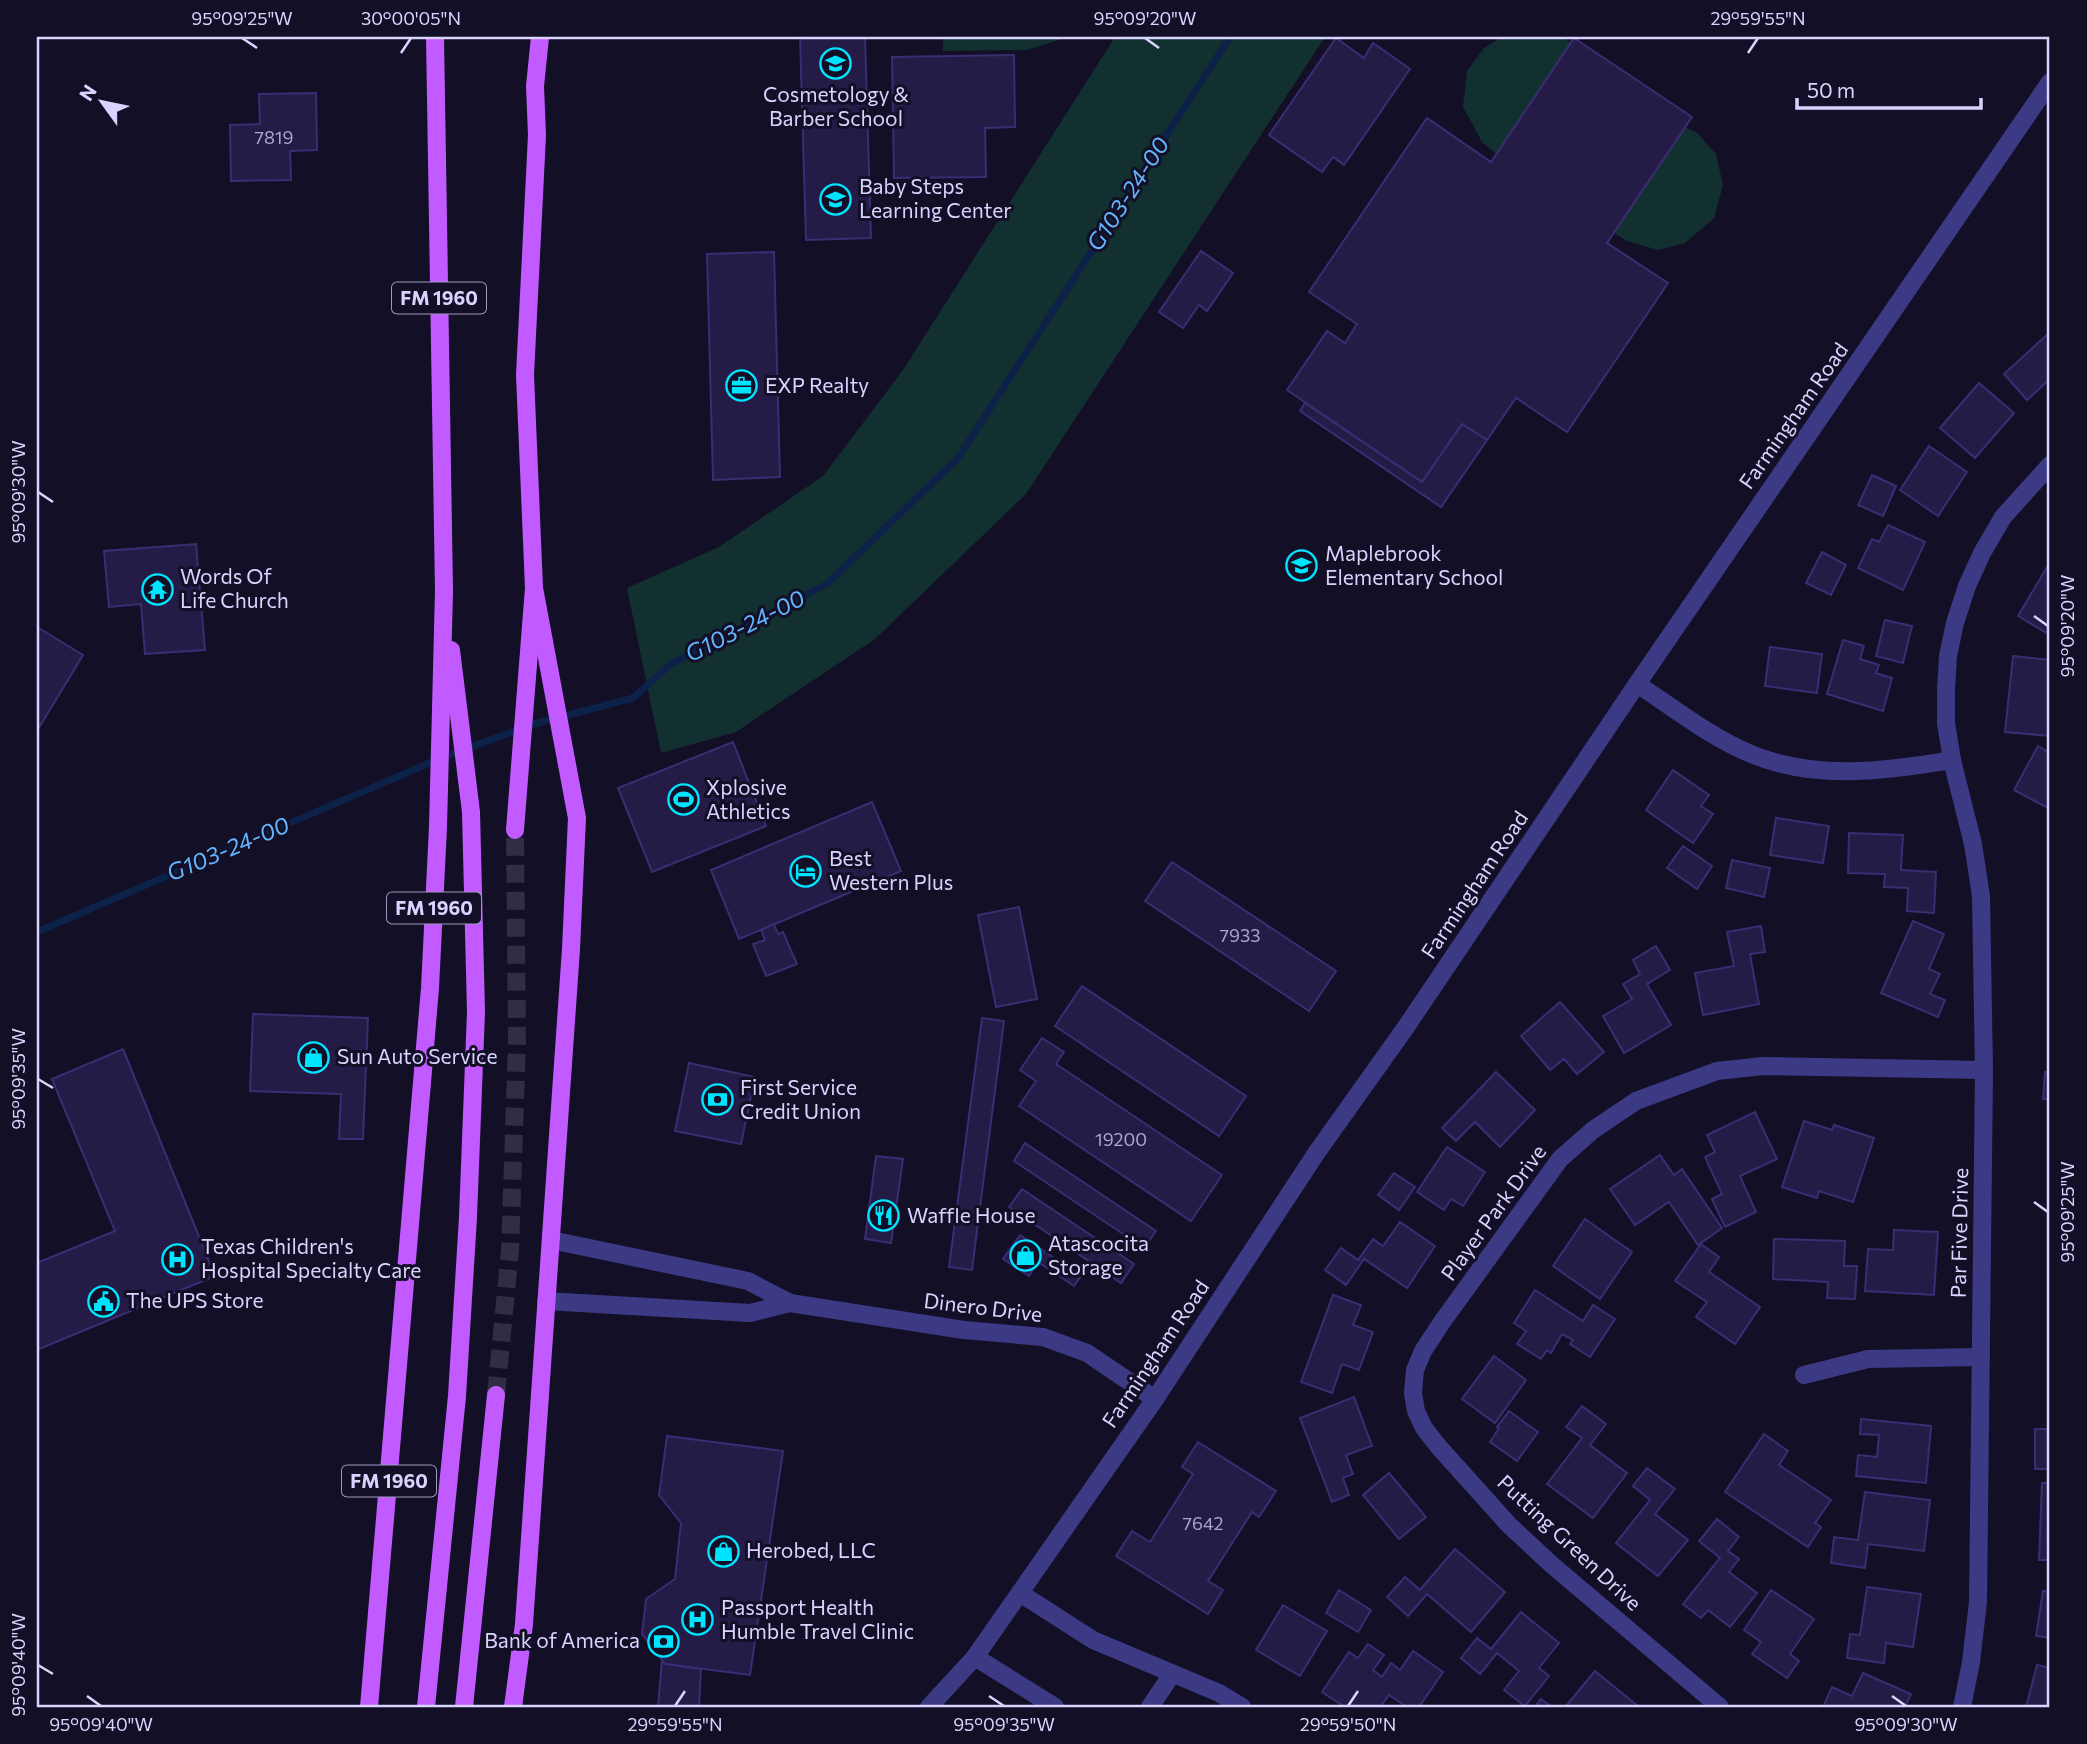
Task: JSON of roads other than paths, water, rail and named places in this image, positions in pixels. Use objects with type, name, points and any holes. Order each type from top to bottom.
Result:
[{"type":"main road","name":"FM 1960","points":[[369,1707],[430,988],[438,827],[444,559],[435,37]]},
{"type":"main road","points":[[515,830],[534,588],[525,375],[537,135],[535,86],[540,37]]},
{"type":"main road","points":[[513,1707],[524,1624],[571,949],[577,818],[534,588]]},
{"type":"main road","name":"FM 1960","points":[[426,1707],[457,1396],[468,1217],[476,1012],[471,812],[444,591]]},
{"type":"main road","points":[[464,1707],[496,1395]]},
{"type":"street","name":"Farmingham Road","points":[[929,1707],[975,1657],[1155,1399],[1317,1153],[1413,1017],[1637,684],[2050,82]]},
{"type":"street","name":"Par Five Drive","points":[[1962,1707],[1979,1602],[1984,1070],[1981,896],[1973,844],[1952,760],[1946,723],[1948,656],[1967,586],[1982,553],[2003,517],[2050,465]]},
{"type":"street","points":[[1637,684],[1712,734],[1750,754],[1774,762],[1832,771],[1914,766],[1952,760]]},
{"type":"street","name":"Player Park Drive","points":[[1413,1393],[1415,1370],[1423,1351],[1560,1159],[1593,1130],[1636,1101],[1717,1071],[1763,1066],[1984,1070]]},
{"type":"street","name":"Dinero Drive","points":[[551,1240],[748,1281],[790,1303],[938,1326],[1043,1337],[1087,1353],[1155,1399]]},
{"type":"street","name":"Dinero Drive","points":[[547,1301],[750,1313],[790,1303]]},
{"type":"street","points":[[1804,1375],[1868,1359],[1982,1357]]},
{"type":"street","name":"Putting Green Drive","points":[[1413,1393],[1416,1411],[1424,1428],[1509,1525],[1552,1565],[1720,1707]]},
{"type":"street","points":[[1020,1593],[1093,1640],[1219,1693],[1242,1707]]},
{"type":"street","points":[[975,1657],[1055,1707]]},
{"type":"street","points":[[1150,1707],[1172,1674]]},
{"type":"waterway","name":"G103-24-00","points":[[37,932],[441,758],[534,724],[633,698],[671,664],[827,584],[958,458],[1230,37]]},
{"type":"tunnel","points":[[496,1395],[510,1250],[517,1043],[515,830]]},
{"type":"place","name":"Cosmetology & Barber School","points":[[836,63]]},
{"type":"place","name":"Baby Steps Learning Center","points":[[836,199]]},
{"type":"place","name":"EXP Realty","points":[[742,386]]},
{"type":"place","name":"Maplebrook Elementary School","points":[[1302,566]]},
{"type":"place","name":"Words Of Life Church","points":[[157,589]]},
{"type":"place","name":"Xplosive Athletics","points":[[683,800]]},
{"type":"place","name":"Best Western Plus","points":[[806,871]]},
{"type":"place","name":"Sun Auto Service","points":[[314,1057]]},
{"type":"place","name":"First Service Credit Union","points":[[717,1100]]},
{"type":"place","name":"Waffle House","points":[[884,1216]]},
{"type":"place","name":"Atascocita Storage","points":[[1025,1256]]},
{"type":"place","name":"Texas Children's Hospital Specialty Care","points":[[178,1259]]},
{"type":"place","name":"The UPS Store","points":[[103,1301]]},
{"type":"place","name":"Herobed, LLC","points":[[723,1551]]},
{"type":"place","name":"Passport Health Humble Travel Clinic","points":[[698,1620]]},
{"type":"place","name":"Bank of America","points":[[663,1641]]}]
